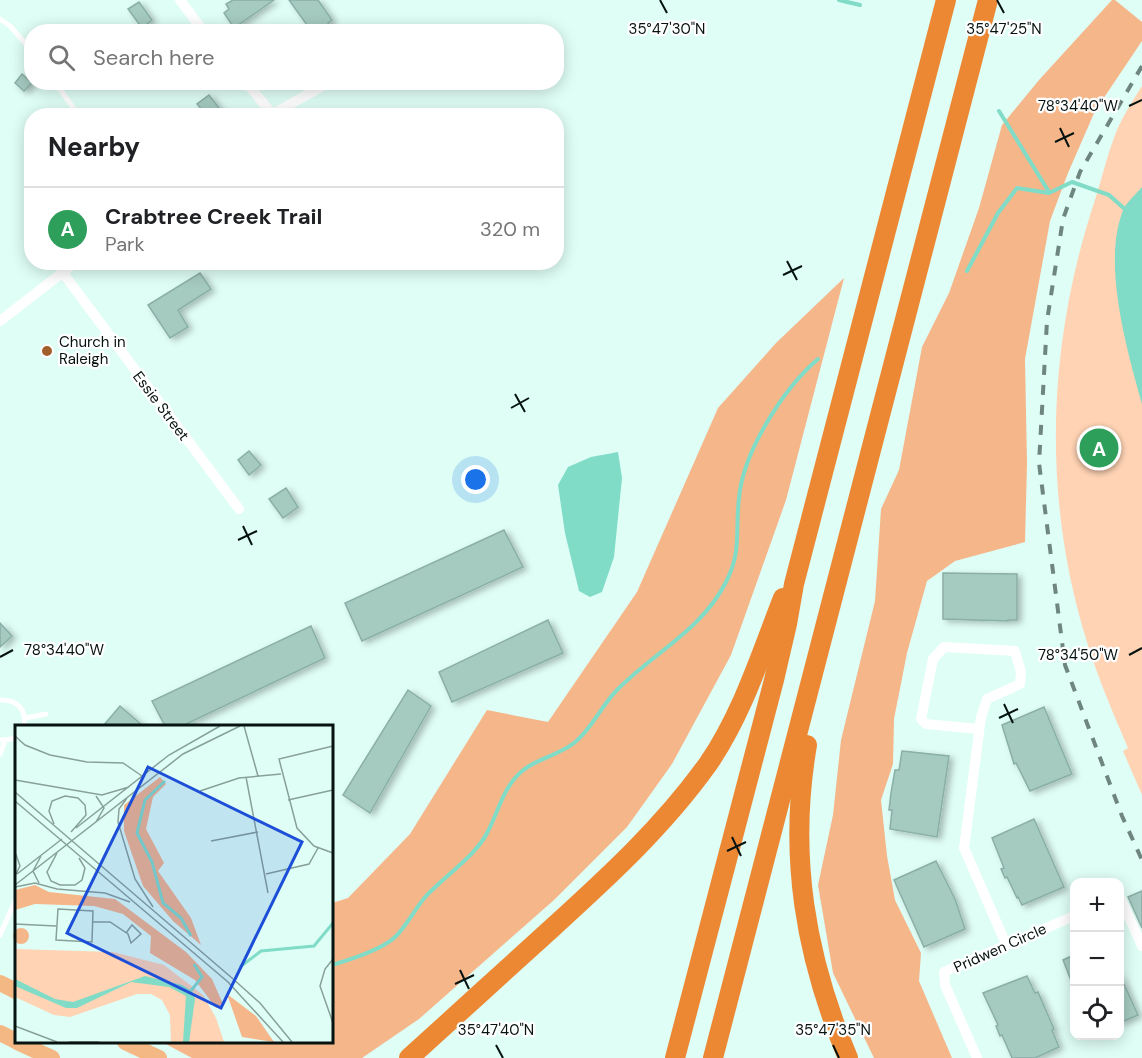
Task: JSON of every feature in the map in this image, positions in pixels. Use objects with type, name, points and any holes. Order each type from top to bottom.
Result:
[{"type":"highway","points":[[675,1058],[774,680],[794,584],[946,0]]},
{"type":"highway","points":[[713,1058],[988,0]]},
{"type":"highway","points":[[409,1058],[612,873],[657,828],[708,763],[739,707],[807,537]]},
{"type":"highway","points":[[828,618],[800,788],[799,852],[813,957],[848,1058]]},
{"type":"main road","points":[[0,983],[15,990]]},
{"type":"main road","points":[[0,1034],[15,1040]]},
{"type":"main road","points":[[21,1043],[52,1058]]},
{"type":"main road","points":[[129,1043],[159,1058]]},
{"type":"street","points":[[180,0],[198,24]]},
{"type":"street","points":[[252,90],[265,108]]},
{"type":"street","points":[[280,108],[306,90]]},
{"type":"street","points":[[0,321],[67,270]]},
{"type":"street","name":"Essie Street","points":[[63,273],[238,509]]},
{"type":"street","points":[[979,729],[926,724],[921,719],[933,659],[944,647],[1015,651],[1021,672],[1020,684],[987,699],[981,717],[964,848],[1006,944]]},
{"type":"street","points":[[1124,908],[1142,946]]},
{"type":"street","name":"Pridwen Circle","points":[[977,1058],[945,985],[944,972],[1070,918]]},
{"type":"lane","points":[[0,19],[10,26],[24,42]]},
{"type":"lane","points":[[61,90],[73,108]]},
{"type":"lane","points":[[0,700],[14,702],[20,706],[25,718],[24,725]]},
{"type":"lane","points":[[25,718],[46,714]]},
{"type":"lane","points":[[0,754],[3,740]]},
{"type":"lane","points":[[0,935],[15,901]]},
{"type":"shaded area","points":[[1112,0],[1142,22],[1142,41],[1095,111],[1050,221],[1025,359],[1027,464],[1025,542],[955,561],[927,581],[907,653],[894,719],[893,764],[881,800],[887,856],[895,900],[921,953],[919,981],[952,1058],[874,1058],[833,973],[818,885],[833,815],[841,740],[875,601],[881,509],[899,470],[922,347],[949,293],[979,208],[1002,125],[1039,80]]},
{"type":"shaded area","points":[[1142,86],[1142,795],[1123,751],[1128,748],[1091,655],[1072,588],[1062,533],[1057,478],[1056,422],[1059,367],[1078,257],[1114,138]]},
{"type":"shaded area","points":[[1142,187],[1142,404],[1119,306],[1115,253],[1124,208]]},
{"type":"shaded area","points":[[844,278],[786,500],[731,655],[672,764],[627,827],[554,900],[419,1019],[362,1058],[192,1058],[164,1043],[333,1043],[333,903],[348,898],[410,834],[487,710],[548,722],[637,592],[718,408],[776,343]]},
{"type":"shaded area","points":[[618,452],[622,478],[614,557],[602,592],[590,597],[579,591],[565,533],[558,485],[568,467],[591,457]]},
{"type":"building","points":[[233,0],[274,0],[240,24],[231,24],[224,13],[229,9],[226,4]]},
{"type":"building","points":[[289,0],[318,0],[332,20],[329,24],[306,24]]},
{"type":"building","points":[[139,2],[152,20],[147,24],[139,24],[128,9]]},
{"type":"building","points":[[22,74],[25,90],[24,91],[15,83]]},
{"type":"building","points":[[209,95],[219,108],[200,108],[197,104]]},
{"type":"building","points":[[200,273],[211,289],[178,310],[188,327],[170,338],[148,305]]},
{"type":"building","points":[[249,451],[261,465],[249,475],[238,460]]},
{"type":"building","points":[[286,488],[298,507],[283,518],[269,499]]},
{"type":"building","points":[[504,530],[523,567],[362,641],[345,603]]},
{"type":"building","points":[[943,573],[1017,574],[1017,620],[943,619]]},
{"type":"building","points":[[548,620],[563,653],[452,702],[439,672]]},
{"type":"building","points":[[0,623],[12,636],[0,647]]},
{"type":"building","points":[[311,626],[325,658],[184,725],[164,725],[152,701]]},
{"type":"building","points":[[408,690],[431,706],[370,813],[343,795]]},
{"type":"building","points":[[120,706],[142,725],[104,725]]},
{"type":"building","points":[[1044,707],[1072,774],[1030,791],[1016,763],[1014,764],[1002,725]]},
{"type":"building","points":[[902,751],[949,756],[937,837],[890,829],[891,793],[895,770],[899,770]]},
{"type":"building","points":[[1034,819],[1064,887],[1022,905],[1007,877],[1005,878],[1001,869],[1004,868],[992,838]]},
{"type":"building","points":[[936,861],[955,899],[965,929],[924,947],[894,880]]},
{"type":"building","points":[[1142,891],[1142,928],[1128,897]]},
{"type":"building","points":[[1070,957],[1070,978],[1063,960]]},
{"type":"building","points":[[1027,976],[1035,993],[1038,992],[1059,1047],[1035,1058],[1012,1058],[1002,1035],[1000,1036],[996,1026],[998,1025],[983,993]]},
{"type":"building","points":[[1124,984],[1138,1015],[1124,1021]]},
{"type":"waterway","points":[[839,0],[860,5]]},
{"type":"waterway","points":[[999,111],[1049,192]]},
{"type":"waterway","points":[[967,271],[998,213],[1017,188],[1049,193],[1072,182],[1109,195],[1127,211]]},
{"type":"waterway","points":[[333,965],[373,950],[394,938],[427,895],[476,849],[491,826],[507,790],[516,777],[529,766],[574,743],[617,690],[704,614],[716,599],[731,571],[737,541],[739,498],[748,461],[767,422],[779,404],[791,387],[818,359]]},
{"type":"railway","points":[[1142,66],[1080,172],[1063,219],[1047,321],[1039,463],[1065,665],[1122,816],[1142,860]]},
{"type":"place","name":"Church in Raleigh","points":[[47,351]]},
{"type":"place","name":"Crabtree Creek Trail","points":[[1099,448]]}]
